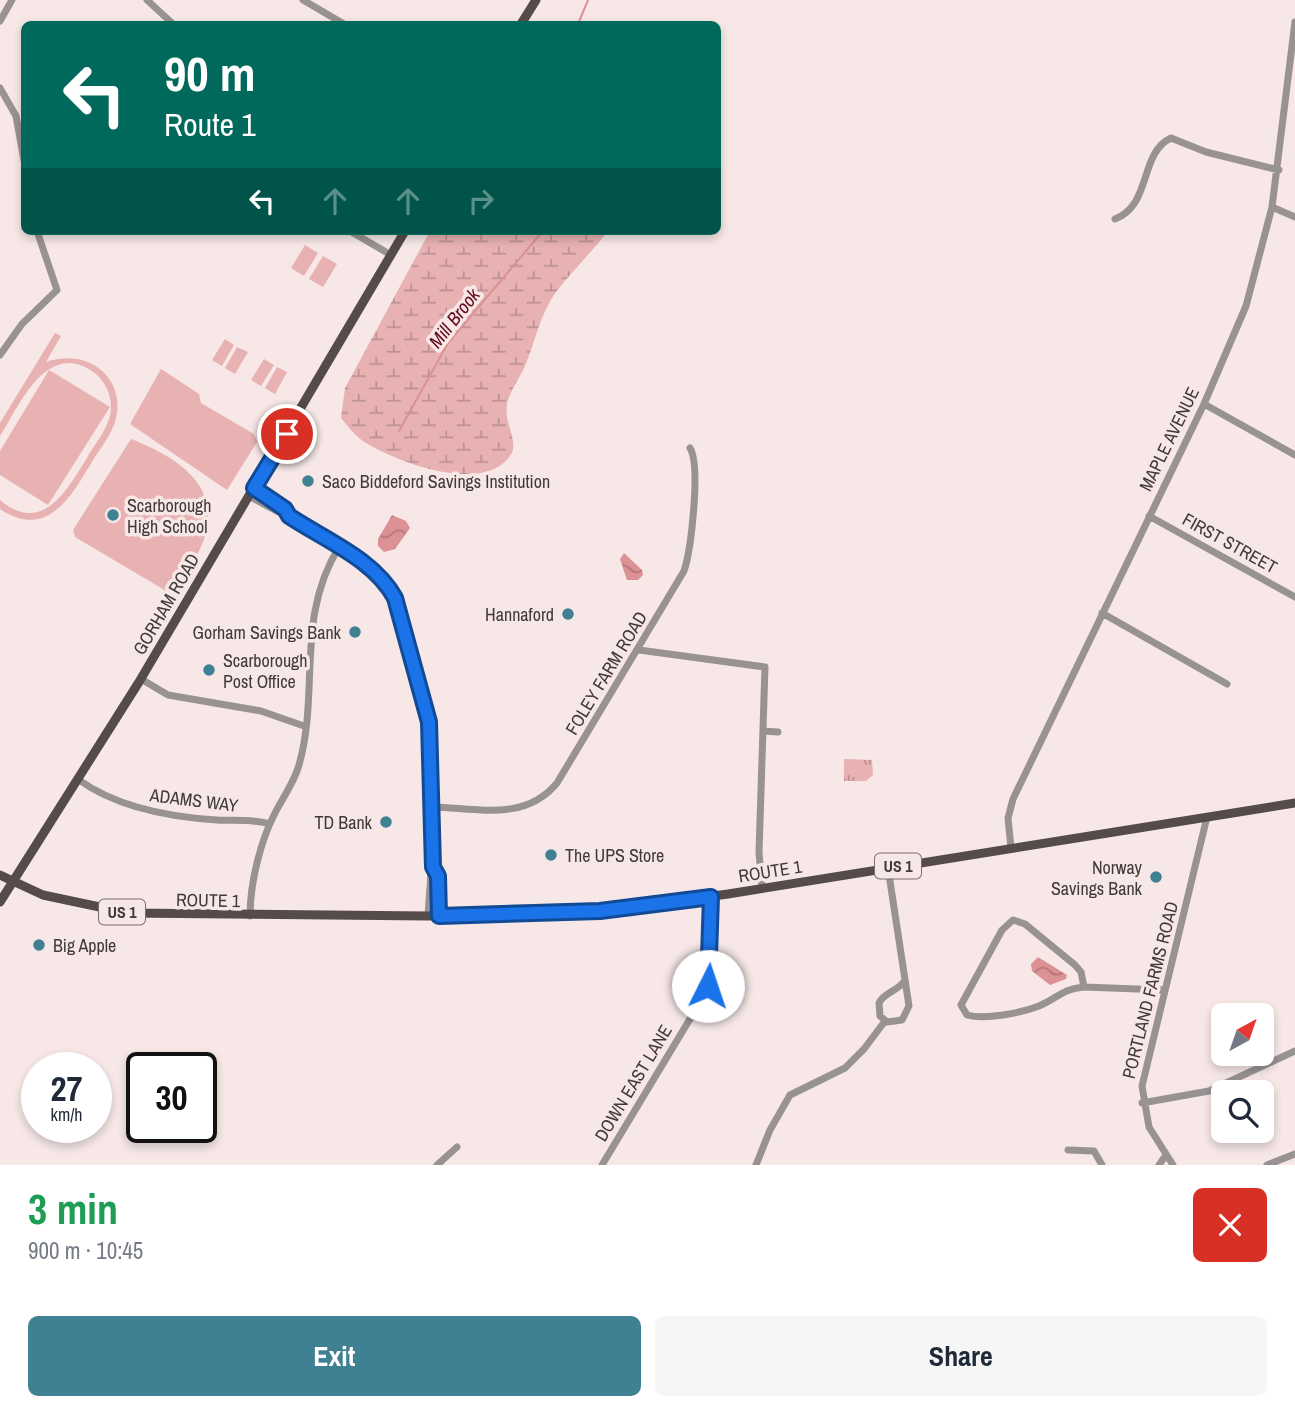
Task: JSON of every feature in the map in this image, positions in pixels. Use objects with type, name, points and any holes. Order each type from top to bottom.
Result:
[{"type":"main road","points":[[523,21],[536,0]]},
{"type":"main road","name":"GORHAM ROAD","points":[[0,902],[141,679],[403,235]]},
{"type":"main road","name":"ROUTE 1","points":[[0,875],[43,895],[116,911],[250,916],[439,916],[600,911],[711,897],[1295,803]]},
{"type":"street","points":[[0,20],[12,0]]},
{"type":"street","points":[[147,0],[170,21]]},
{"type":"street","points":[[303,0],[339,21]]},
{"type":"street","name":"MAPLE AVENUE","points":[[1011,848],[1008,818],[1013,799],[1204,404],[1246,306],[1279,170],[1295,22]]},
{"type":"street","points":[[0,89],[16,116],[21,144]]},
{"type":"street","points":[[1115,219],[1136,204],[1155,157],[1171,138],[1206,152],[1279,170]]},
{"type":"street","points":[[1272,207],[1295,217]]},
{"type":"street","points":[[0,355],[22,324],[57,290],[38,235]]},
{"type":"street","points":[[357,235],[391,255]]},
{"type":"street","points":[[1204,404],[1295,455]]},
{"type":"street","name":"FOLEY FARM ROAD","points":[[432,807],[514,810],[540,801],[562,776],[681,578],[688,559],[695,461],[691,448]]},
{"type":"street","points":[[251,492],[378,574],[395,598],[427,709],[433,867],[428,916]]},
{"type":"street","name":"FIRST STREET","points":[[1149,516],[1295,597]]},
{"type":"street","points":[[250,916],[251,898],[270,824],[297,772],[304,726],[309,646],[319,588],[323,574],[339,547]]},
{"type":"street","points":[[1102,613],[1227,684]]},
{"type":"street","points":[[639,650],[765,667],[762,888]]},
{"type":"street","points":[[141,679],[168,695],[261,711],[304,726]]},
{"type":"street","points":[[763,731],[778,733]]},
{"type":"street","name":"ADAMS WAY","points":[[79,780],[95,792],[140,809],[188,818],[270,824]]},
{"type":"street","name":"PORTLAND FARMS ROAD","points":[[1173,1165],[1149,1127],[1142,1103],[1144,1070],[1207,817]]},
{"type":"street","points":[[433,867],[438,876],[439,916]]},
{"type":"street","points":[[888,868],[909,1006],[906,1015],[897,1023],[885,1021],[879,1013],[878,1003],[885,995],[898,990],[905,980]]},
{"type":"street","name":"DOWN EAST LANE","points":[[602,1165],[705,994],[709,979],[711,897]]},
{"type":"street","points":[[1084,988],[1081,972],[1075,965],[1025,924],[1013,920],[1002,930],[961,1009],[970,1016],[986,1016],[1037,1006],[1061,991],[1084,988],[1164,990]]},
{"type":"street","points":[[756,1165],[787,1099],[796,1091],[848,1066],[885,1021]]},
{"type":"street","points":[[1142,1103],[1209,1091],[1295,1051]]},
{"type":"street","points":[[437,1165],[457,1147]]},
{"type":"street","points":[[1068,1150],[1094,1151],[1102,1165]]},
{"type":"street","points":[[1267,1165],[1295,1154]]},
{"type":"street","points":[[1159,1165],[1166,1155]]},
{"type":"green space","points":[[428,235],[605,235],[562,284],[546,309],[525,366],[508,400],[507,416],[513,450],[497,467],[480,473],[438,471],[377,449],[363,441],[341,418],[345,388]]},
{"type":"green space","points":[[305,245],[318,253],[304,276],[291,268]]},
{"type":"green space","points":[[323,256],[337,264],[323,287],[309,279]]},
{"type":"green space","points":[[55,333],[61,336],[46,362],[73,359],[86,361],[97,367],[113,385],[117,398],[116,419],[108,438],[76,487],[57,510],[32,520],[17,518],[0,509],[0,500],[15,510],[29,513],[42,511],[53,504],[81,468],[109,420],[110,397],[100,378],[76,364],[61,364],[48,370],[36,381],[0,436],[0,423]]},
{"type":"green space","points":[[225,339],[234,345],[222,366],[212,360]]},
{"type":"green space","points":[[237,347],[248,352],[235,374],[225,368]]},
{"type":"green space","points":[[264,359],[274,365],[261,386],[251,380]]},
{"type":"green space","points":[[277,367],[287,372],[275,394],[265,388]]},
{"type":"green space","points":[[161,369],[199,394],[201,403],[254,434],[257,442],[227,490],[130,424]]},
{"type":"green space","points":[[49,370],[110,407],[48,505],[0,475],[0,451]]},
{"type":"green space","points":[[131,439],[179,464],[201,489],[207,505],[208,522],[203,542],[173,595],[75,537],[73,530]]},
{"type":"green space","points":[[844,759],[872,760],[873,775],[866,781],[844,781]]},
{"type":"water","points":[[392,515],[406,521],[410,528],[395,549],[384,552],[378,546],[378,539]]},
{"type":"water","points":[[624,553],[642,570],[643,575],[638,580],[627,580],[620,559]]},
{"type":"water","points":[[1038,957],[1067,975],[1066,979],[1050,985],[1032,971],[1031,964]]},
{"type":"waterway","name":"Mill Brook","points":[[579,21],[588,0]]},
{"type":"waterway","name":"Mill Brook","points":[[399,431],[448,343],[540,235]]},
{"type":"place","name":"Saco Biddeford Savings Institution","points":[[308,481]]},
{"type":"place","name":"Scarborough High School","points":[[113,515]]},
{"type":"place","name":"Hannaford","points":[[568,614]]},
{"type":"place","name":"Gorham Savings Bank","points":[[355,632]]},
{"type":"place","name":"Scarborough Post Office","points":[[209,670]]},
{"type":"place","name":"TD Bank","points":[[386,822]]},
{"type":"place","name":"The UPS Store","points":[[551,855]]},
{"type":"place","name":"Norway Savings Bank","points":[[1156,877]]},
{"type":"place","name":"Big Apple","points":[[39,945]]},
{"type":"route","points":[[287,434],[254,488],[285,509],[289,516],[378,574],[395,598],[429,722],[433,867],[438,876],[439,916],[600,911],[711,897],[708,986]]}]
